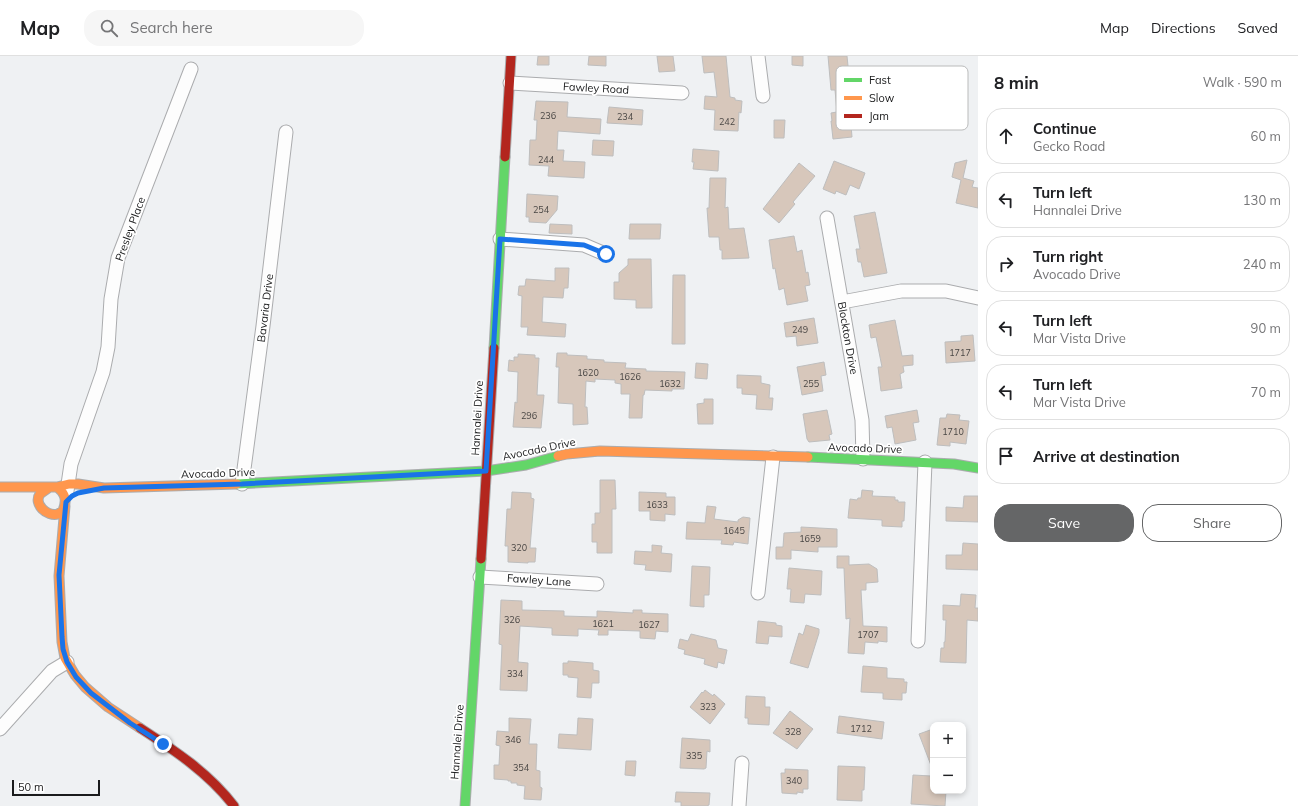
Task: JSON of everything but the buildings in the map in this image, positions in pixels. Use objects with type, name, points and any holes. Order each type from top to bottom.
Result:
[{"type":"street","name":"Hannalei Drive","points":[[465,806],[511,56]]},
{"type":"street","points":[[758,56],[763,96]]},
{"type":"street","name":"Presley Place","points":[[61,493],[62,477],[71,464],[103,372],[108,347],[111,300],[118,258],[191,69]]},
{"type":"street","name":"Fawley Road","points":[[510,83],[682,93]]},
{"type":"street","name":"Bavaria Drive","points":[[242,484],[263,326],[286,132]]},
{"type":"street","name":"Blockton Drive","points":[[827,218],[862,420],[862,459]]},
{"type":"street","points":[[500,239],[584,245],[606,254]]},
{"type":"street","points":[[842,302],[901,291],[946,291],[978,298]]},
{"type":"street","name":"Avocado Drive","points":[[61,493],[72,496],[78,493],[104,488],[242,484],[486,471],[526,466],[568,454],[600,450],[925,462],[954,464],[978,468]]},
{"type":"street","points":[[758,593],[773,457]]},
{"type":"street","points":[[918,641],[925,462]]},
{"type":"street","name":"Avocado Drive","points":[[61,493],[78,484],[104,488]]},
{"type":"street","points":[[0,487],[61,493]]},
{"type":"street","points":[[48,523],[39,502],[39,497],[41,493],[61,493]]},
{"type":"street","points":[[28,501],[50,514],[60,513],[61,493]]},
{"type":"street","points":[[61,493],[59,575],[63,649],[67,662],[76,677],[91,693],[130,723],[198,768],[219,788],[234,806]]},
{"type":"street","points":[[0,494],[16,495]]},
{"type":"street","points":[[53,544],[59,575]]},
{"type":"street","name":"Fawley Lane","points":[[480,577],[597,584]]},
{"type":"street","points":[[0,729],[52,671],[67,662]]},
{"type":"street","points":[[739,806],[742,764]]},
{"type":"traffic: fast","points":[[494,348],[505,157]]},
{"type":"traffic: fast","points":[[237,484],[486,471],[526,465],[558,456]]},
{"type":"traffic: fast","points":[[808,457],[954,464],[978,468]]},
{"type":"traffic: fast","points":[[465,806],[481,559]]},
{"type":"traffic: slow","points":[[558,456],[600,451],[808,457]]},
{"type":"traffic: slow","points":[[57,487],[69,484],[104,488],[237,484]]},
{"type":"traffic: slow","points":[[0,487],[57,487],[65,498],[63,511],[58,514],[50,514],[46,512],[42,509],[38,502],[40,494],[48,488]]},
{"type":"traffic: slow","points":[[65,506],[59,576],[62,642],[65,658],[75,675],[85,687],[108,707],[140,728]]},
{"type":"traffic: jam","points":[[505,157],[511,56]]},
{"type":"traffic: jam","points":[[481,559],[494,348]]},
{"type":"traffic: jam","points":[[140,728],[190,763],[214,783],[234,806]]},
{"type":"route","points":[[163,744],[130,723],[91,693],[76,677],[67,662],[63,649],[59,575],[66,502],[78,493],[104,488],[242,484],[486,471],[500,239],[584,245],[606,254]]}]
